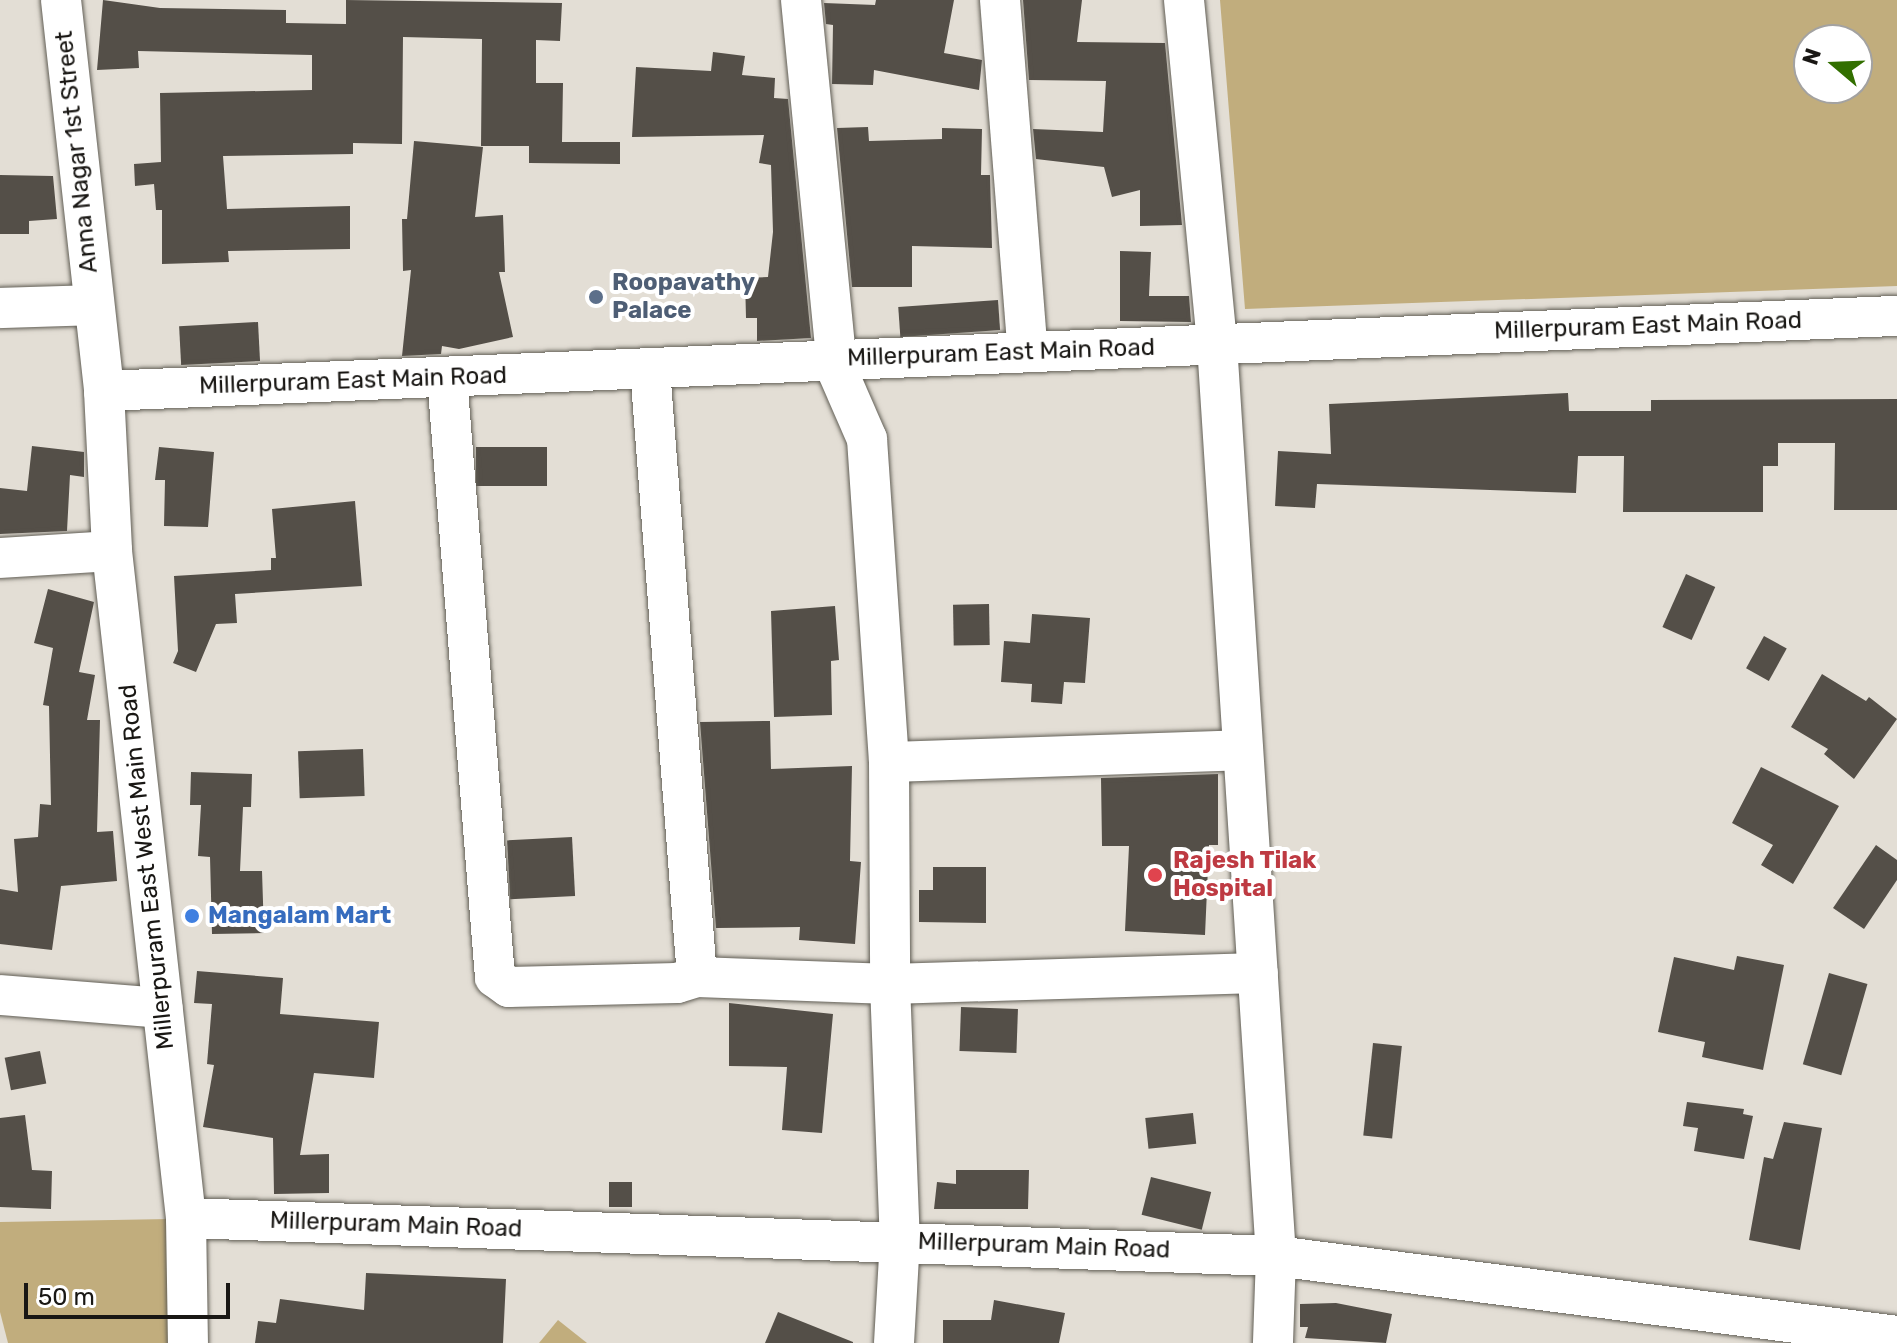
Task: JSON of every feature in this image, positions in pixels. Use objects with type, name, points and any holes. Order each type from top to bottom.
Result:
[{"type":"street","name":"Anna Nagar 1st Street","points":[[61,0],[104,391]]},
{"type":"street","points":[[801,0],[836,360],[867,439],[889,762],[890,984],[900,1239],[894,1343]]},
{"type":"street","points":[[1000,0],[1028,352]]},
{"type":"street","points":[[1184,0],[1217,344],[1276,1256],[1273,1343]]},
{"type":"street","points":[[0,308],[93,305]]},
{"type":"street","name":"Millerpuram East Main Road","points":[[104,391],[1897,316]]},
{"type":"street","points":[[650,369],[697,977]]},
{"type":"street","points":[[447,377],[495,977],[509,987],[677,983],[697,977],[890,984],[1258,973]]},
{"type":"street","name":"Millerpuram East West Main Road","points":[[104,391],[112,551],[186,1218],[188,1343]]},
{"type":"street","points":[[0,558],[112,551]]},
{"type":"street","points":[[889,762],[1243,750]]},
{"type":"street","points":[[0,995],[162,1008]]},
{"type":"street","name":"Millerpuram Main Road","points":[[186,1218],[900,1239],[1276,1256],[1770,1332],[1897,1336]]},
{"type":"shaded area","points":[[1220,0],[1897,0],[1897,286],[1245,309]]},
{"type":"shaded area","points":[[169,1219],[171,1343],[8,1343],[0,1312],[0,1222]]},
{"type":"shaded area","points":[[558,1320],[587,1343],[539,1343]]},
{"type":"building","points":[[103,0],[160,8],[286,10],[286,23],[346,24],[346,0],[562,3],[560,41],[536,40],[536,83],[563,83],[562,142],[620,142],[620,164],[529,163],[529,146],[481,146],[482,39],[403,37],[402,144],[353,143],[353,154],[223,156],[227,209],[350,206],[350,249],[228,251],[229,262],[162,264],[162,210],[156,210],[154,184],[135,186],[134,164],[161,162],[160,93],[312,90],[312,55],[138,51],[139,68],[97,70]]},
{"type":"building","points":[[876,0],[954,0],[944,53],[982,60],[979,90],[874,70],[873,85],[832,84],[833,25],[826,24],[824,3],[875,5]]},
{"type":"building","points":[[1023,0],[1082,0],[1077,42],[1165,43],[1182,225],[1140,226],[1140,190],[1112,197],[1104,167],[1036,159],[1033,129],[1103,132],[1106,81],[1029,80]]},
{"type":"building","points":[[713,52],[745,56],[742,75],[775,78],[774,98],[788,99],[811,338],[757,341],[757,318],[746,318],[745,278],[768,277],[773,232],[771,165],[759,163],[764,135],[632,137],[636,67],[711,71]]},
{"type":"building","points":[[868,127],[869,141],[942,139],[942,128],[982,129],[981,175],[990,175],[992,248],[912,246],[912,287],[852,287],[837,128]]},
{"type":"building","points":[[414,141],[483,147],[475,217],[503,215],[505,272],[499,272],[513,337],[459,349],[442,346],[441,354],[402,356],[411,270],[403,271],[402,219],[407,219]]},
{"type":"building","points":[[0,175],[53,176],[57,219],[29,221],[29,234],[0,234]]},
{"type":"building","points":[[1120,251],[1151,252],[1149,296],[1189,296],[1191,322],[1120,321]]},
{"type":"building","points":[[998,300],[1000,330],[900,337],[898,307]]},
{"type":"building","points":[[258,322],[260,361],[181,365],[179,326]]},
{"type":"building","points":[[1568,393],[1569,411],[1651,411],[1651,400],[1897,399],[1897,510],[1834,510],[1835,443],[1778,443],[1778,466],[1763,466],[1763,512],[1623,512],[1624,456],[1578,456],[1576,493],[1317,484],[1315,508],[1275,506],[1278,451],[1331,454],[1329,404]]},
{"type":"building","points":[[32,446],[84,452],[84,477],[70,475],[67,531],[0,534],[0,488],[27,491]]},
{"type":"building","points":[[159,447],[214,452],[208,527],[164,526],[165,480],[155,480]]},
{"type":"building","points":[[476,447],[547,447],[547,486],[476,486]]},
{"type":"building","points":[[355,501],[362,586],[235,594],[237,623],[216,624],[196,672],[173,663],[178,651],[174,576],[271,570],[271,558],[276,558],[272,509]]},
{"type":"building","points":[[1686,574],[1715,587],[1692,640],[1662,627]]},
{"type":"building","points":[[48,589],[94,602],[79,672],[95,675],[87,720],[100,720],[97,832],[113,831],[117,881],[61,886],[52,950],[0,944],[0,889],[18,892],[14,839],[38,837],[40,804],[51,805],[49,706],[43,705],[53,648],[34,643]]},
{"type":"building","points":[[989,604],[990,645],[954,646],[953,605]]},
{"type":"building","points":[[835,606],[839,660],[831,661],[832,715],[774,717],[771,611]]},
{"type":"building","points":[[1032,614],[1090,618],[1085,683],[1064,682],[1062,704],[1031,702],[1032,684],[1001,682],[1004,641],[1030,643]]},
{"type":"building","points":[[1764,636],[1787,649],[1769,681],[1746,668]]},
{"type":"building","points":[[1822,674],[1866,701],[1869,697],[1897,719],[1854,779],[1824,754],[1828,749],[1791,727]]},
{"type":"building","points":[[770,721],[771,769],[852,766],[850,861],[861,862],[855,944],[799,940],[800,927],[716,928],[700,722]]},
{"type":"building","points":[[363,749],[365,796],[300,798],[298,751]]},
{"type":"building","points":[[1761,767],[1839,806],[1793,884],[1761,865],[1773,845],[1732,823]]},
{"type":"building","points":[[191,772],[252,774],[251,807],[243,807],[240,871],[262,871],[264,933],[212,934],[210,857],[198,856],[201,805],[190,805]]},
{"type":"building","points":[[1218,774],[1218,845],[1209,845],[1205,935],[1125,931],[1129,846],[1102,846],[1101,778]]},
{"type":"building","points":[[572,837],[575,896],[510,899],[507,840]]},
{"type":"building","points":[[1876,845],[1897,860],[1897,880],[1864,929],[1833,908]]},
{"type":"building","points":[[933,867],[986,867],[986,923],[919,922],[919,890],[933,890]]},
{"type":"building","points":[[1737,956],[1784,965],[1763,1070],[1702,1057],[1705,1042],[1658,1032],[1674,957],[1734,970]]},
{"type":"building","points":[[197,971],[283,978],[280,1014],[379,1022],[374,1078],[314,1073],[300,1155],[329,1154],[329,1193],[274,1194],[273,1138],[203,1127],[214,1065],[207,1064],[212,1004],[194,1003]]},
{"type":"building","points":[[1829,973],[1867,984],[1841,1075],[1803,1064]]},
{"type":"building","points":[[729,1003],[833,1014],[822,1133],[782,1130],[787,1067],[729,1066]]},
{"type":"building","points":[[961,1007],[1018,1009],[1016,1053],[959,1051]]},
{"type":"building","points":[[1373,1043],[1402,1046],[1392,1139],[1363,1135]]},
{"type":"building","points":[[40,1051],[46,1083],[11,1090],[5,1058]]},
{"type":"building","points":[[1687,1102],[1744,1109],[1743,1114],[1753,1116],[1744,1159],[1694,1151],[1698,1128],[1683,1126]]},
{"type":"building","points":[[1193,1113],[1196,1144],[1149,1149],[1145,1118]]},
{"type":"building","points":[[25,1115],[32,1170],[52,1171],[51,1209],[0,1207],[0,1118]]},
{"type":"building","points":[[1784,1122],[1822,1128],[1800,1250],[1749,1240],[1764,1157],[1773,1159]]},
{"type":"building","points":[[956,1170],[1029,1170],[1028,1209],[934,1209],[937,1182],[956,1184]]},
{"type":"building","points":[[1151,1177],[1211,1192],[1202,1230],[1142,1215]]},
{"type":"building","points":[[609,1182],[632,1182],[632,1207],[609,1207]]},
{"type":"building","points":[[366,1273],[506,1279],[503,1343],[255,1343],[258,1321],[276,1323],[280,1299],[364,1310]]},
{"type":"building","points":[[994,1300],[1065,1313],[1059,1343],[943,1343],[943,1320],[991,1320]]},
{"type":"building","points":[[1336,1303],[1392,1314],[1386,1343],[1305,1338],[1308,1327],[1300,1327],[1300,1304]]},
{"type":"building","points":[[778,1312],[853,1342],[853,1343],[765,1343]]},
{"type":"place","name":"Roopavathy Palace","points":[[596,297]]},
{"type":"place","name":"Rajesh Tilak Hospital","points":[[1155,875]]},
{"type":"place","name":"Mangalam Mart","points":[[192,916]]}]
